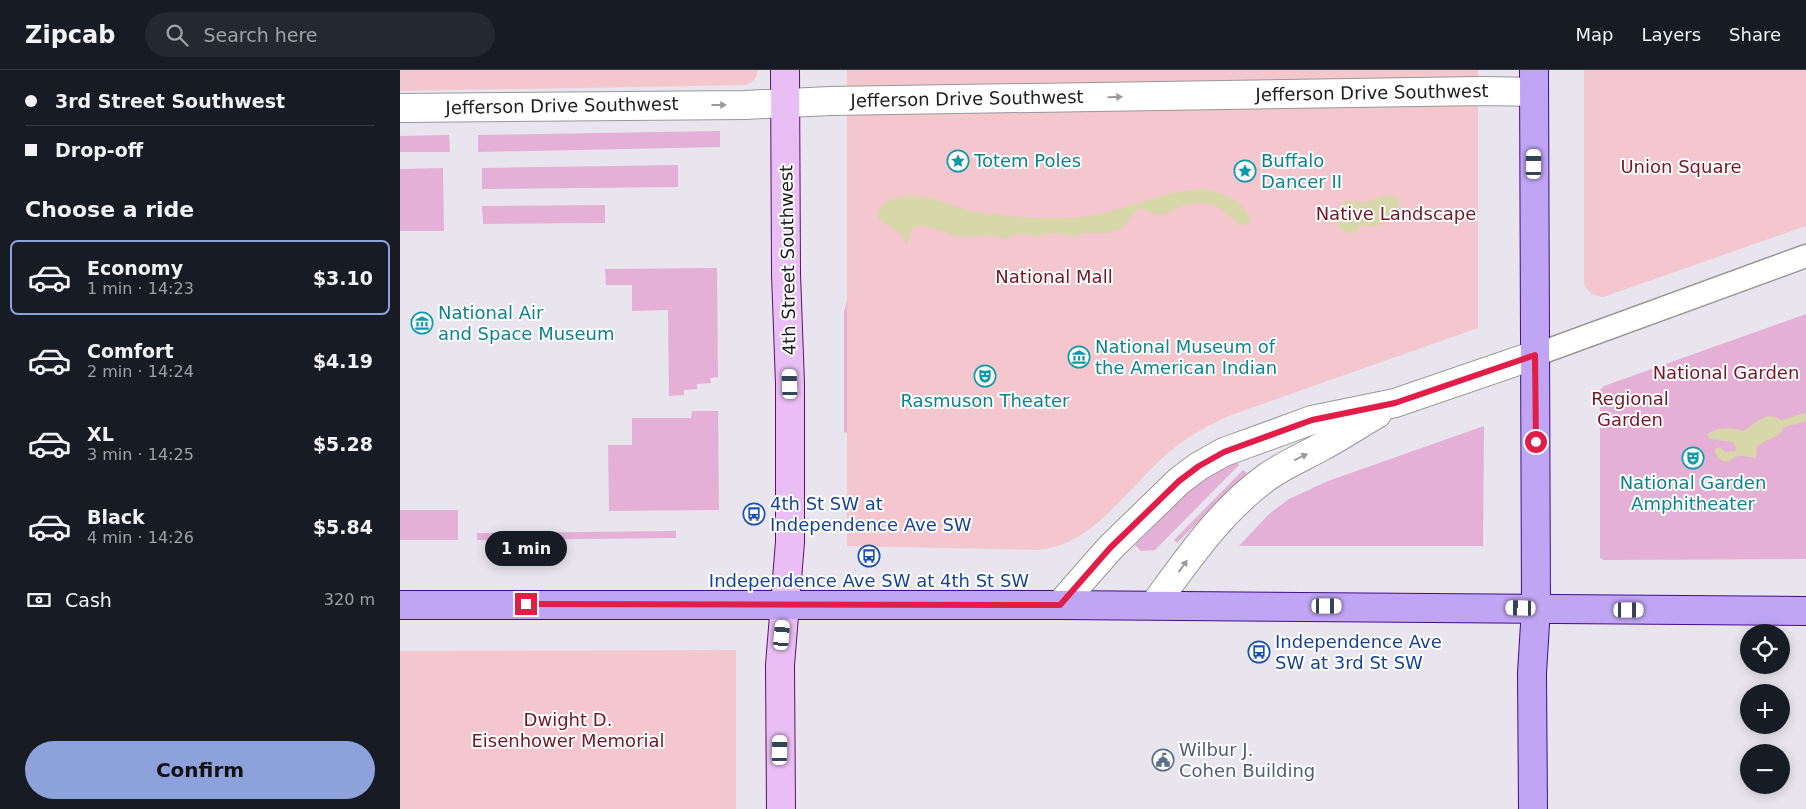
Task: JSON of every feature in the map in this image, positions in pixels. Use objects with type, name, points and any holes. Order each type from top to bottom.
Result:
[{"type":"main road","name":"4th Street Southwest","points":[[781,809],[780,665],[790,542],[790,384],[786,260],[785,70]]},
{"type":"main road","points":[[1533,809],[1532,673],[1536,608],[1534,81]]},
{"type":"main road","points":[[400,605],[1154,605],[1806,611]]},
{"type":"street","name":"Jefferson Drive Southwest","points":[[400,108],[745,105],[1462,91],[1534,81]]},
{"type":"street","points":[[1060,605],[1110,548],[1179,481],[1199,466],[1224,452],[1312,420],[1395,403],[1535,355],[1806,256]]},
{"type":"street","points":[[1154,605],[1219,519],[1243,496],[1268,476],[1322,447],[1395,403]]},
{"type":"green space","points":[[400,70],[758,70],[751,83],[746,85],[400,91]]},
{"type":"green space","name":"National Mall","points":[[847,70],[1478,70],[1478,328],[1234,414],[1208,426],[1183,441],[1168,453],[1093,526],[1076,538],[1058,546],[1038,550],[847,546]]},
{"type":"green space","name":"Union Square","points":[[1584,70],[1806,70],[1806,226],[1603,297],[1587,290],[1584,284]]},
{"type":"green space","points":[[720,131],[720,147],[478,152],[478,135]]},
{"type":"green space","points":[[449,135],[450,152],[400,152],[400,136]]},
{"type":"green space","points":[[678,165],[678,187],[482,189],[482,168]]},
{"type":"green space","points":[[443,168],[444,231],[400,231],[400,169]]},
{"type":"green space","points":[[605,205],[605,223],[483,224],[482,206]]},
{"type":"green space","points":[[717,268],[718,377],[710,378],[711,383],[697,384],[697,389],[684,390],[684,395],[669,396],[668,310],[632,311],[632,285],[606,285],[605,269]]},
{"type":"green space","points":[[847,301],[855,435],[844,432],[844,312]]},
{"type":"green space","points":[[1806,314],[1806,559],[1604,560],[1600,558],[1600,390],[1604,386]]},
{"type":"green space","points":[[692,411],[718,411],[719,510],[609,511],[608,445],[632,445],[632,418],[691,418]]},
{"type":"green space","points":[[1484,426],[1483,546],[1239,546],[1269,514],[1289,499],[1328,481]]},
{"type":"green space","points":[[1236,461],[1239,465],[1155,550],[1141,551],[1135,545],[1187,493],[1209,475]]},
{"type":"green space","points":[[1243,470],[1247,473],[1177,543],[1174,540]]},
{"type":"green space","points":[[400,510],[458,510],[458,540],[400,540]]},
{"type":"green space","points":[[676,531],[676,538],[477,540],[477,533]]},
{"type":"green space","name":"Dwight D. Eisenhower Memorial","points":[[736,650],[736,809],[400,809],[400,651]]},
{"type":"shaded area","points":[[1206,189],[1220,193],[1238,202],[1251,219],[1249,223],[1245,226],[1241,225],[1217,207],[1207,204],[1196,204],[1186,205],[1161,215],[1139,209],[1121,229],[1109,233],[1084,233],[1073,237],[1049,233],[1036,237],[1028,234],[1015,235],[1004,239],[991,236],[960,237],[934,228],[916,227],[911,230],[906,246],[900,233],[879,220],[879,212],[887,201],[902,197],[918,196],[930,198],[984,213],[1019,217],[1055,218],[1091,215],[1176,192]]},
{"type":"shaded area","points":[[1384,195],[1397,196],[1399,200],[1398,210],[1390,221],[1382,225],[1361,226],[1356,233],[1348,233],[1338,227],[1337,213],[1345,201],[1368,202]]},
{"type":"shaded area","points":[[1769,416],[1778,418],[1785,423],[1785,427],[1778,435],[1757,447],[1755,458],[1738,456],[1729,462],[1717,457],[1715,449],[1720,447],[1725,452],[1735,451],[1736,447],[1733,442],[1709,439],[1707,435],[1715,430],[1724,429],[1743,431],[1759,420]]},
{"type":"waterway","points":[[1785,423],[1806,417]]},
{"type":"place","name":"Totem Poles","points":[[958,161]]},
{"type":"place","name":"Buffalo Dancer II","points":[[1245,171]]},
{"type":"place","name":"National Air and Space Museum","points":[[422,323]]},
{"type":"place","name":"National Museum of the American Indian","points":[[1079,357]]},
{"type":"place","name":"Rasmuson Theater","points":[[985,376]]},
{"type":"place","name":"National Garden Amphitheater","points":[[1693,458]]},
{"type":"place","name":"4th St SW at Independence Ave SW","points":[[754,514]]},
{"type":"place","name":"Independence Ave SW at 4th St SW","points":[[869,556]]},
{"type":"place","name":"Independence Ave SW at 3rd St SW","points":[[1259,652]]},
{"type":"place","name":"Wilbur J. Cohen Building","points":[[1163,760]]},
{"type":"route","points":[[526,604],[1060,605],[1110,548],[1179,481],[1199,466],[1224,452],[1312,420],[1395,403],[1535,355],[1536,442]]},
{"type":"park label","name":"Native Landscape","points":[[1396,214]]},
{"type":"park label","name":"National Garden","points":[[1726,373]]},
{"type":"park label","name":"Regional Garden","points":[[1630,409]]}]
